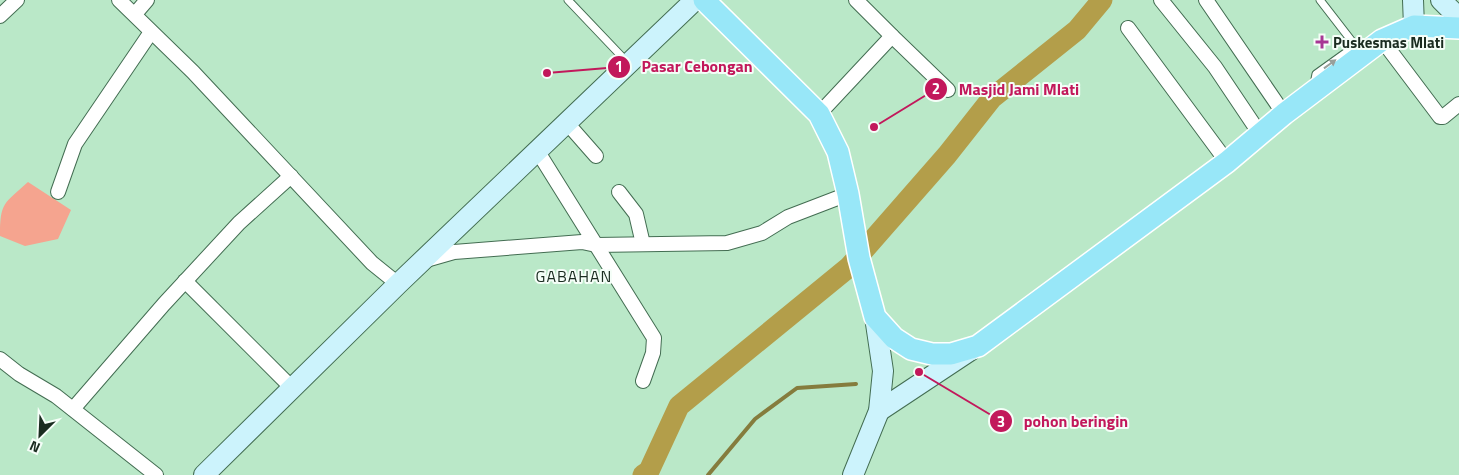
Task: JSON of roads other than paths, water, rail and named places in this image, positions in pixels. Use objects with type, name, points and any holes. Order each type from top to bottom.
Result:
[{"type":"main road","points":[[204,475],[398,284],[695,0]]},
{"type":"main road","points":[[704,0],[819,114],[838,152],[860,258],[875,317],[883,372],[879,411],[853,475]]},
{"type":"main road","points":[[1413,0],[1414,26]]},
{"type":"main road","points":[[879,411],[978,346],[1227,162],[1321,86],[1359,50],[1414,26],[1459,28]]},
{"type":"main road","points":[[875,317],[894,338],[912,349],[932,354],[951,354],[978,346]]},
{"type":"street","points":[[0,16],[18,0]]},
{"type":"street","points":[[119,0],[194,72],[372,263],[398,284]]},
{"type":"street","points":[[135,14],[147,0]]},
{"type":"street","points":[[856,0],[948,90]]},
{"type":"street","points":[[1161,0],[1215,67],[1260,134]]},
{"type":"street","points":[[1206,0],[1284,114]]},
{"type":"street","points":[[1128,28],[1227,162]]},
{"type":"street","points":[[58,192],[75,144],[151,32]]},
{"type":"street","points":[[819,114],[892,36]]},
{"type":"street","points":[[1382,40],[1440,117],[1444,118],[1459,104]]},
{"type":"street","points":[[567,123],[596,156]]},
{"type":"street","points":[[538,152],[654,338],[653,353],[643,381]]},
{"type":"street","points":[[73,409],[239,223],[291,176]]},
{"type":"street","points":[[619,192],[636,214],[643,244]]},
{"type":"street","points":[[425,260],[454,252],[582,242],[596,245],[727,243],[762,233],[788,216],[850,203]]},
{"type":"street","points":[[186,281],[292,388]]},
{"type":"street","points":[[0,359],[73,409],[156,475]]},
{"type":"lane","points":[[568,0],[629,64]]},
{"type":"lane","points":[[1320,0],[1359,50]]},
{"type":"waterway","points":[[643,475],[649,471],[679,406],[849,267],[947,155],[992,98],[1077,30],[1102,0]]},
{"type":"waterway","points":[[708,475],[755,419],[797,388],[856,384]]},
{"type":"place","name":"Puskesmas Mlati","points":[[1322,42]]},
{"type":"place","name":"Pasar Cebongan","points":[[547,73]]},
{"type":"place","name":"Masjid Jami Mlati","points":[[874,127]]},
{"type":"place","name":"pohon beringin","points":[[919,372]]},
{"type":"district","name":"GABAHAN","points":[[574,276]]}]
